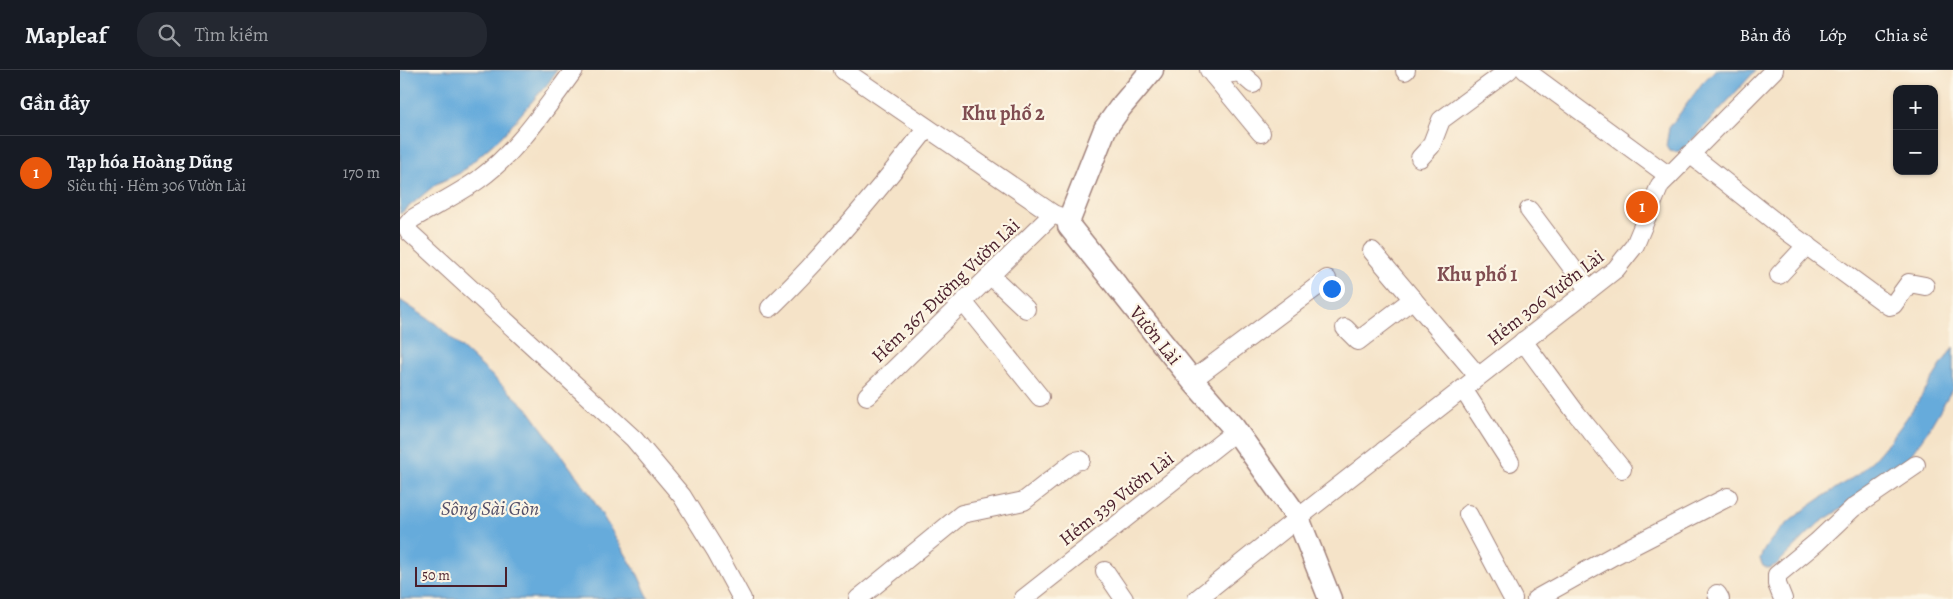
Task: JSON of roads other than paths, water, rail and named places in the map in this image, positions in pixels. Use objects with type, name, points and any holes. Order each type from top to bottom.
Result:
[{"type":"main road","points":[[1061,217],[1105,129],[1152,70]]},
{"type":"main road","name":"Vườn Lài","points":[[1061,217],[1192,380],[1236,431],[1298,518],[1330,599]]},
{"type":"street","points":[[574,70],[531,128],[501,159],[478,179],[412,218],[406,226],[410,233],[634,439],[682,496],[716,551],[742,599]]},
{"type":"street","points":[[843,70],[863,76],[927,128],[1061,217]]},
{"type":"street","points":[[1420,158],[1431,146],[1441,120],[1509,70]]},
{"type":"street","points":[[1525,70],[1669,176]]},
{"type":"street","name":"Hẻm 306 Vườn Lài","points":[[1197,599],[1616,269],[1636,245],[1660,185],[1774,70]]},
{"type":"street","points":[[1212,73],[1239,72],[1253,84]]},
{"type":"street","points":[[1212,73],[1261,133]]},
{"type":"street","points":[[770,308],[801,278],[899,164],[927,128]]},
{"type":"street","points":[[1690,154],[1889,306],[1893,305],[1909,283],[1925,286]]},
{"type":"street","points":[[1529,210],[1589,290]]},
{"type":"street","name":"Hẻm 367 Đường Vườn Lài","points":[[867,396],[908,354],[991,276],[1061,217]]},
{"type":"street","points":[[1779,275],[1807,245]]},
{"type":"street","points":[[1372,251],[1478,376]]},
{"type":"street","points":[[991,276],[1026,309]]},
{"type":"street","points":[[1192,380],[1327,279]]},
{"type":"street","points":[[1345,328],[1358,341],[1413,299]]},
{"type":"street","points":[[964,303],[1040,397]]},
{"type":"street","points":[[1523,341],[1576,413],[1622,469]]},
{"type":"street","points":[[1463,389],[1510,462]]},
{"type":"street","name":"Hẻm 339 Vườn Lài","points":[[1023,599],[1236,431]]},
{"type":"street","points":[[858,599],[962,514],[1024,501],[1075,461],[1081,460]]},
{"type":"street","points":[[1783,599],[1777,584],[1777,574],[1818,542],[1853,508],[1916,465]]},
{"type":"street","points":[[1536,599],[1613,556],[1728,497]]},
{"type":"street","points":[[1468,514],[1513,599]]},
{"type":"street","points":[[1105,571],[1124,599]]},
{"type":"water","points":[[400,70],[557,70],[549,82],[502,136],[460,173],[436,184],[400,214]]},
{"type":"water","points":[[1715,70],[1756,70],[1684,149],[1676,152],[1669,151],[1666,146],[1669,128],[1703,82]]},
{"type":"water","name":"Sông Sài Gòn","points":[[400,300],[436,324],[527,408],[589,493],[638,575],[649,599],[400,599]]},
{"type":"water","points":[[1953,347],[1953,388],[1927,432],[1905,463],[1879,484],[1819,523],[1776,565],[1768,568],[1763,566],[1760,559],[1765,548],[1783,528],[1807,508],[1863,470],[1889,442]]},
{"type":"place","name":"Tạp hóa Hoàng Dũng","points":[[1642,207]]},
{"type":"district","name":"Khu phố 2","points":[[1003,113]]},
{"type":"district","name":"Khu phố 1","points":[[1477,274]]}]
